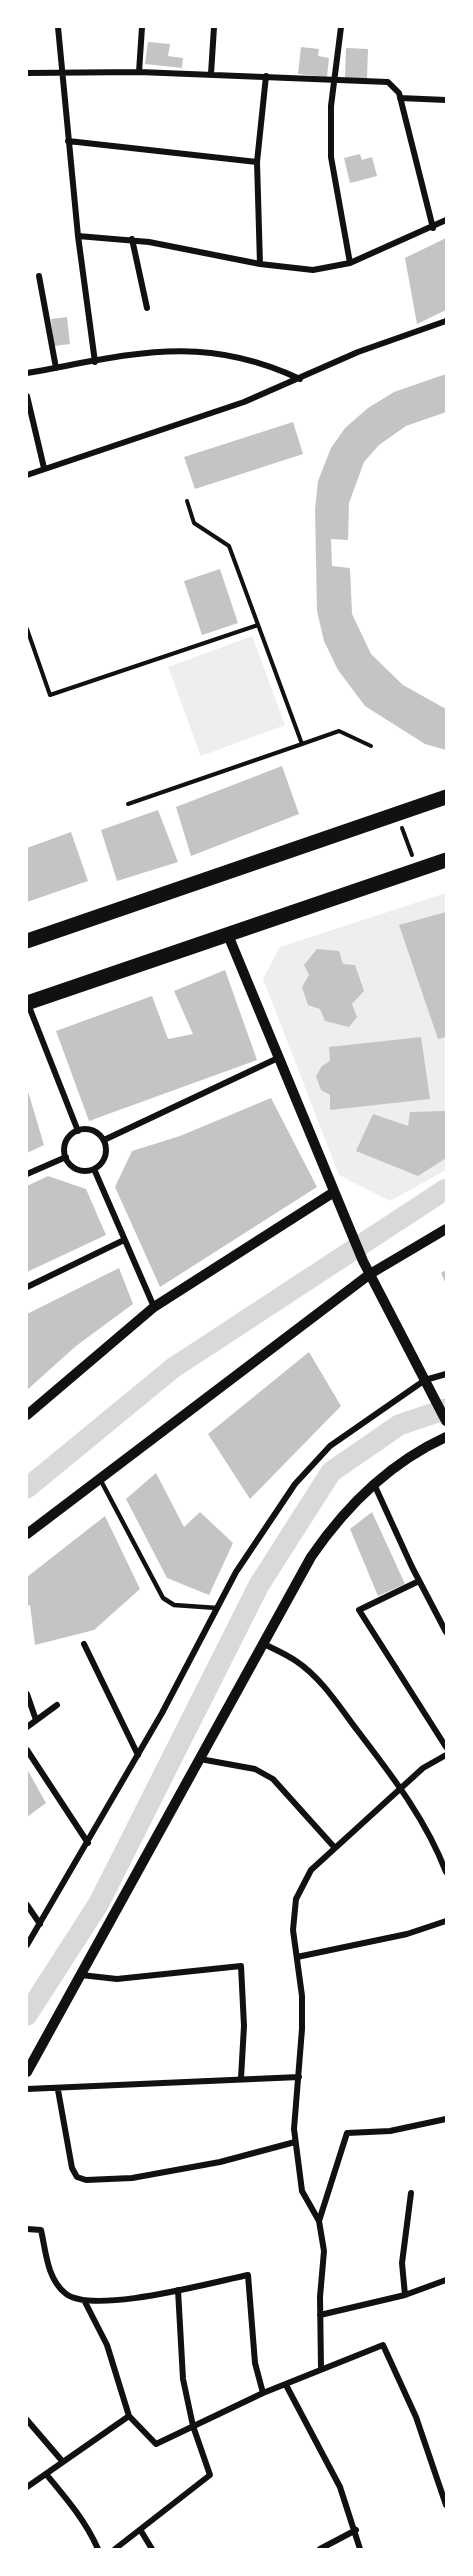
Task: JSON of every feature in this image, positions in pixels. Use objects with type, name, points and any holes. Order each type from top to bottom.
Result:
[{"type":"main road","points":[[27,941],[446,797]]},
{"type":"main road","points":[[27,1003],[446,860]]},
{"type":"street","points":[[58,27],[78,236],[95,362]]},
{"type":"street","points":[[139,72],[142,27]]},
{"type":"street","points":[[211,74],[214,27]]},
{"type":"street","points":[[341,27],[334,80],[331,157],[350,263]]},
{"type":"street","points":[[27,73],[139,72],[388,82],[397,88],[433,228]]},
{"type":"street","points":[[260,264],[257,162],[266,76]]},
{"type":"street","points":[[400,98],[446,100]]},
{"type":"street","points":[[68,141],[257,162]]},
{"type":"street","points":[[78,236],[132,239],[260,264],[313,270],[350,263],[433,228],[446,220]]},
{"type":"street","points":[[132,239],[147,308]]},
{"type":"street","points":[[39,276],[56,368]]},
{"type":"street","points":[[27,475],[244,402],[358,352],[446,321]]},
{"type":"street","points":[[27,373],[151,352],[202,350],[252,359],[300,379]]},
{"type":"street","points":[[27,396],[44,468]]},
{"type":"street","points":[[228,935],[363,1261],[446,1420]]},
{"type":"street","points":[[27,1003],[78,1131]]},
{"type":"street","points":[[104,1140],[279,1058]]},
{"type":"street","points":[[90,1129],[104,1140],[104,1160],[94,1169],[80,1170],[69,1163],[65,1144],[72,1134],[90,1129]]},
{"type":"street","points":[[27,1174],[66,1157]]},
{"type":"street","points":[[94,1169],[154,1307]]},
{"type":"street","points":[[27,1414],[154,1307],[334,1192]]},
{"type":"street","points":[[27,1534],[99,1477],[369,1274],[446,1229]]},
{"type":"street","points":[[27,1287],[124,1240]]},
{"type":"street","points":[[27,1946],[138,1755],[236,1572],[295,1484],[330,1446],[425,1380],[446,1374]]},
{"type":"street","points":[[27,2072],[328,1532],[374,1484],[414,1454],[446,1437]]},
{"type":"street","points":[[374,1484],[419,1581],[446,1632]]},
{"type":"street","points":[[419,1581],[359,1610],[446,1747]]},
{"type":"street","points":[[84,1644],[138,1755]]},
{"type":"street","points":[[264,1644],[296,1661],[317,1679],[401,1788],[432,1838],[446,1872]]},
{"type":"street","points":[[27,1694],[36,1720]]},
{"type":"street","points":[[27,1726],[57,1705]]},
{"type":"street","points":[[27,1750],[88,1843]]},
{"type":"street","points":[[321,2368],[324,2252],[319,2221],[302,2191],[295,2142],[294,2112],[299,2077],[302,2018],[293,1930],[296,1899],[311,1870],[423,1768],[446,1755]]},
{"type":"street","points":[[200,1759],[255,1769],[273,1779],[335,1848]]},
{"type":"street","points":[[27,1905],[40,1924]]},
{"type":"street","points":[[297,1957],[407,1934],[446,1921]]},
{"type":"street","points":[[81,1975],[117,1979],[241,1966],[244,2026],[242,2078]]},
{"type":"street","points":[[27,2089],[58,2090],[242,2078],[299,2077]]},
{"type":"street","points":[[58,2090],[72,2168],[77,2176],[86,2180],[132,2178],[176,2171],[295,2142]]},
{"type":"street","points":[[319,2221],[347,2133],[390,2131],[446,2119]]},
{"type":"street","points":[[405,2295],[402,2264],[411,2193]]},
{"type":"street","points":[[27,2229],[41,2230],[53,2278],[65,2293],[85,2302],[119,2300],[248,2275],[255,2363],[263,2393]]},
{"type":"street","points":[[321,2315],[405,2295],[446,2280]]},
{"type":"street","points":[[115,2549],[210,2475],[193,2426],[183,2379],[178,2290]]},
{"type":"street","points":[[85,2302],[106,2344],[129,2416],[156,2444],[263,2393],[383,2345],[416,2417],[446,2505]]},
{"type":"street","points":[[286,2385],[340,2487],[356,2530],[360,2549]]},
{"type":"street","points":[[27,2487],[129,2416]]},
{"type":"street","points":[[27,2420],[63,2462]]},
{"type":"street","points":[[46,2474],[77,2512],[98,2549]]},
{"type":"street","points":[[320,2549],[356,2530]]},
{"type":"street","points":[[141,2531],[152,2549]]},
{"type":"lane","points":[[99,1477],[163,1598],[174,1605],[217,1608]]},
{"type":"path","points":[[187,501],[194,523],[229,546],[302,744]]},
{"type":"path","points":[[27,629],[50,695],[258,625]]},
{"type":"path","points":[[128,804],[339,731],[371,746]]},
{"type":"path","points":[[397,814],[418,870]]},
{"type":"shaded area","points":[[252,636],[285,725],[201,756],[168,667]]},
{"type":"shaded area","points":[[446,893],[446,1170],[390,1201],[339,1175],[263,979],[280,947]]},
{"type":"building","points":[[148,42],[170,44],[168,56],[183,58],[182,68],[145,64]]},
{"type":"building","points":[[301,47],[319,49],[318,56],[329,58],[327,77],[298,74]]},
{"type":"building","points":[[346,48],[368,49],[367,79],[345,78]]},
{"type":"building","points":[[360,154],[362,160],[372,157],[377,176],[350,183],[344,158]]},
{"type":"building","points":[[446,238],[446,310],[417,324],[405,258]]},
{"type":"building","points":[[67,317],[70,344],[54,346],[51,319]]},
{"type":"building","points":[[446,374],[446,412],[406,426],[379,445],[364,462],[349,503],[348,540],[331,539],[332,566],[350,568],[352,614],[371,654],[403,685],[446,709],[446,750],[425,744],[365,706],[338,670],[324,641],[317,611],[315,509],[318,481],[331,448],[345,428],[368,408],[394,392]]},
{"type":"building","points":[[293,422],[303,454],[195,489],[184,457]]},
{"type":"building","points":[[220,569],[238,623],[202,635],[184,581]]},
{"type":"building","points":[[282,766],[299,814],[191,856],[176,807]]},
{"type":"building","points":[[158,810],[178,862],[117,881],[101,830]]},
{"type":"building","points":[[71,832],[88,881],[27,902],[27,848]]},
{"type":"building","points":[[446,912],[446,1037],[438,1039],[399,925]]},
{"type":"building","points":[[317,949],[339,951],[343,964],[355,965],[364,991],[352,1004],[357,1017],[349,1027],[325,1021],[320,1009],[308,1005],[302,987],[309,975],[304,965]]},
{"type":"building","points":[[225,970],[257,1060],[89,1121],[56,1031],[152,996],[168,1039],[193,1034],[174,991]]},
{"type":"building","points":[[421,1037],[430,1099],[330,1110],[330,1095],[321,1090],[316,1076],[322,1066],[330,1061],[329,1047]]},
{"type":"building","points":[[27,1088],[44,1145],[27,1153]]},
{"type":"building","points":[[271,1098],[317,1187],[160,1287],[115,1187],[132,1151],[180,1136]]},
{"type":"building","points":[[446,1111],[446,1158],[418,1176],[356,1151],[373,1114],[408,1126],[410,1112]]},
{"type":"building","points":[[48,1176],[86,1189],[106,1235],[27,1272],[27,1186]]},
{"type":"building","points":[[119,1268],[133,1304],[76,1346],[27,1390],[27,1314]]},
{"type":"building","points":[[446,1270],[446,1284],[441,1273]]},
{"type":"building","points":[[309,1352],[341,1406],[250,1499],[208,1434]]},
{"type":"building","points":[[156,1473],[184,1527],[200,1512],[233,1543],[209,1595],[167,1578],[126,1499]]},
{"type":"building","points":[[372,1512],[405,1584],[378,1596],[350,1529]]},
{"type":"building","points":[[105,1516],[140,1589],[94,1630],[35,1645],[30,1605],[27,1606],[27,1577]]},
{"type":"building","points":[[27,1769],[46,1803],[27,1817]]},
{"type":"waterway","points":[[27,1488],[173,1368],[446,1189]]},
{"type":"waterway","points":[[27,2015],[99,1903],[259,1585],[331,1472],[399,1425],[446,1409]]}]
